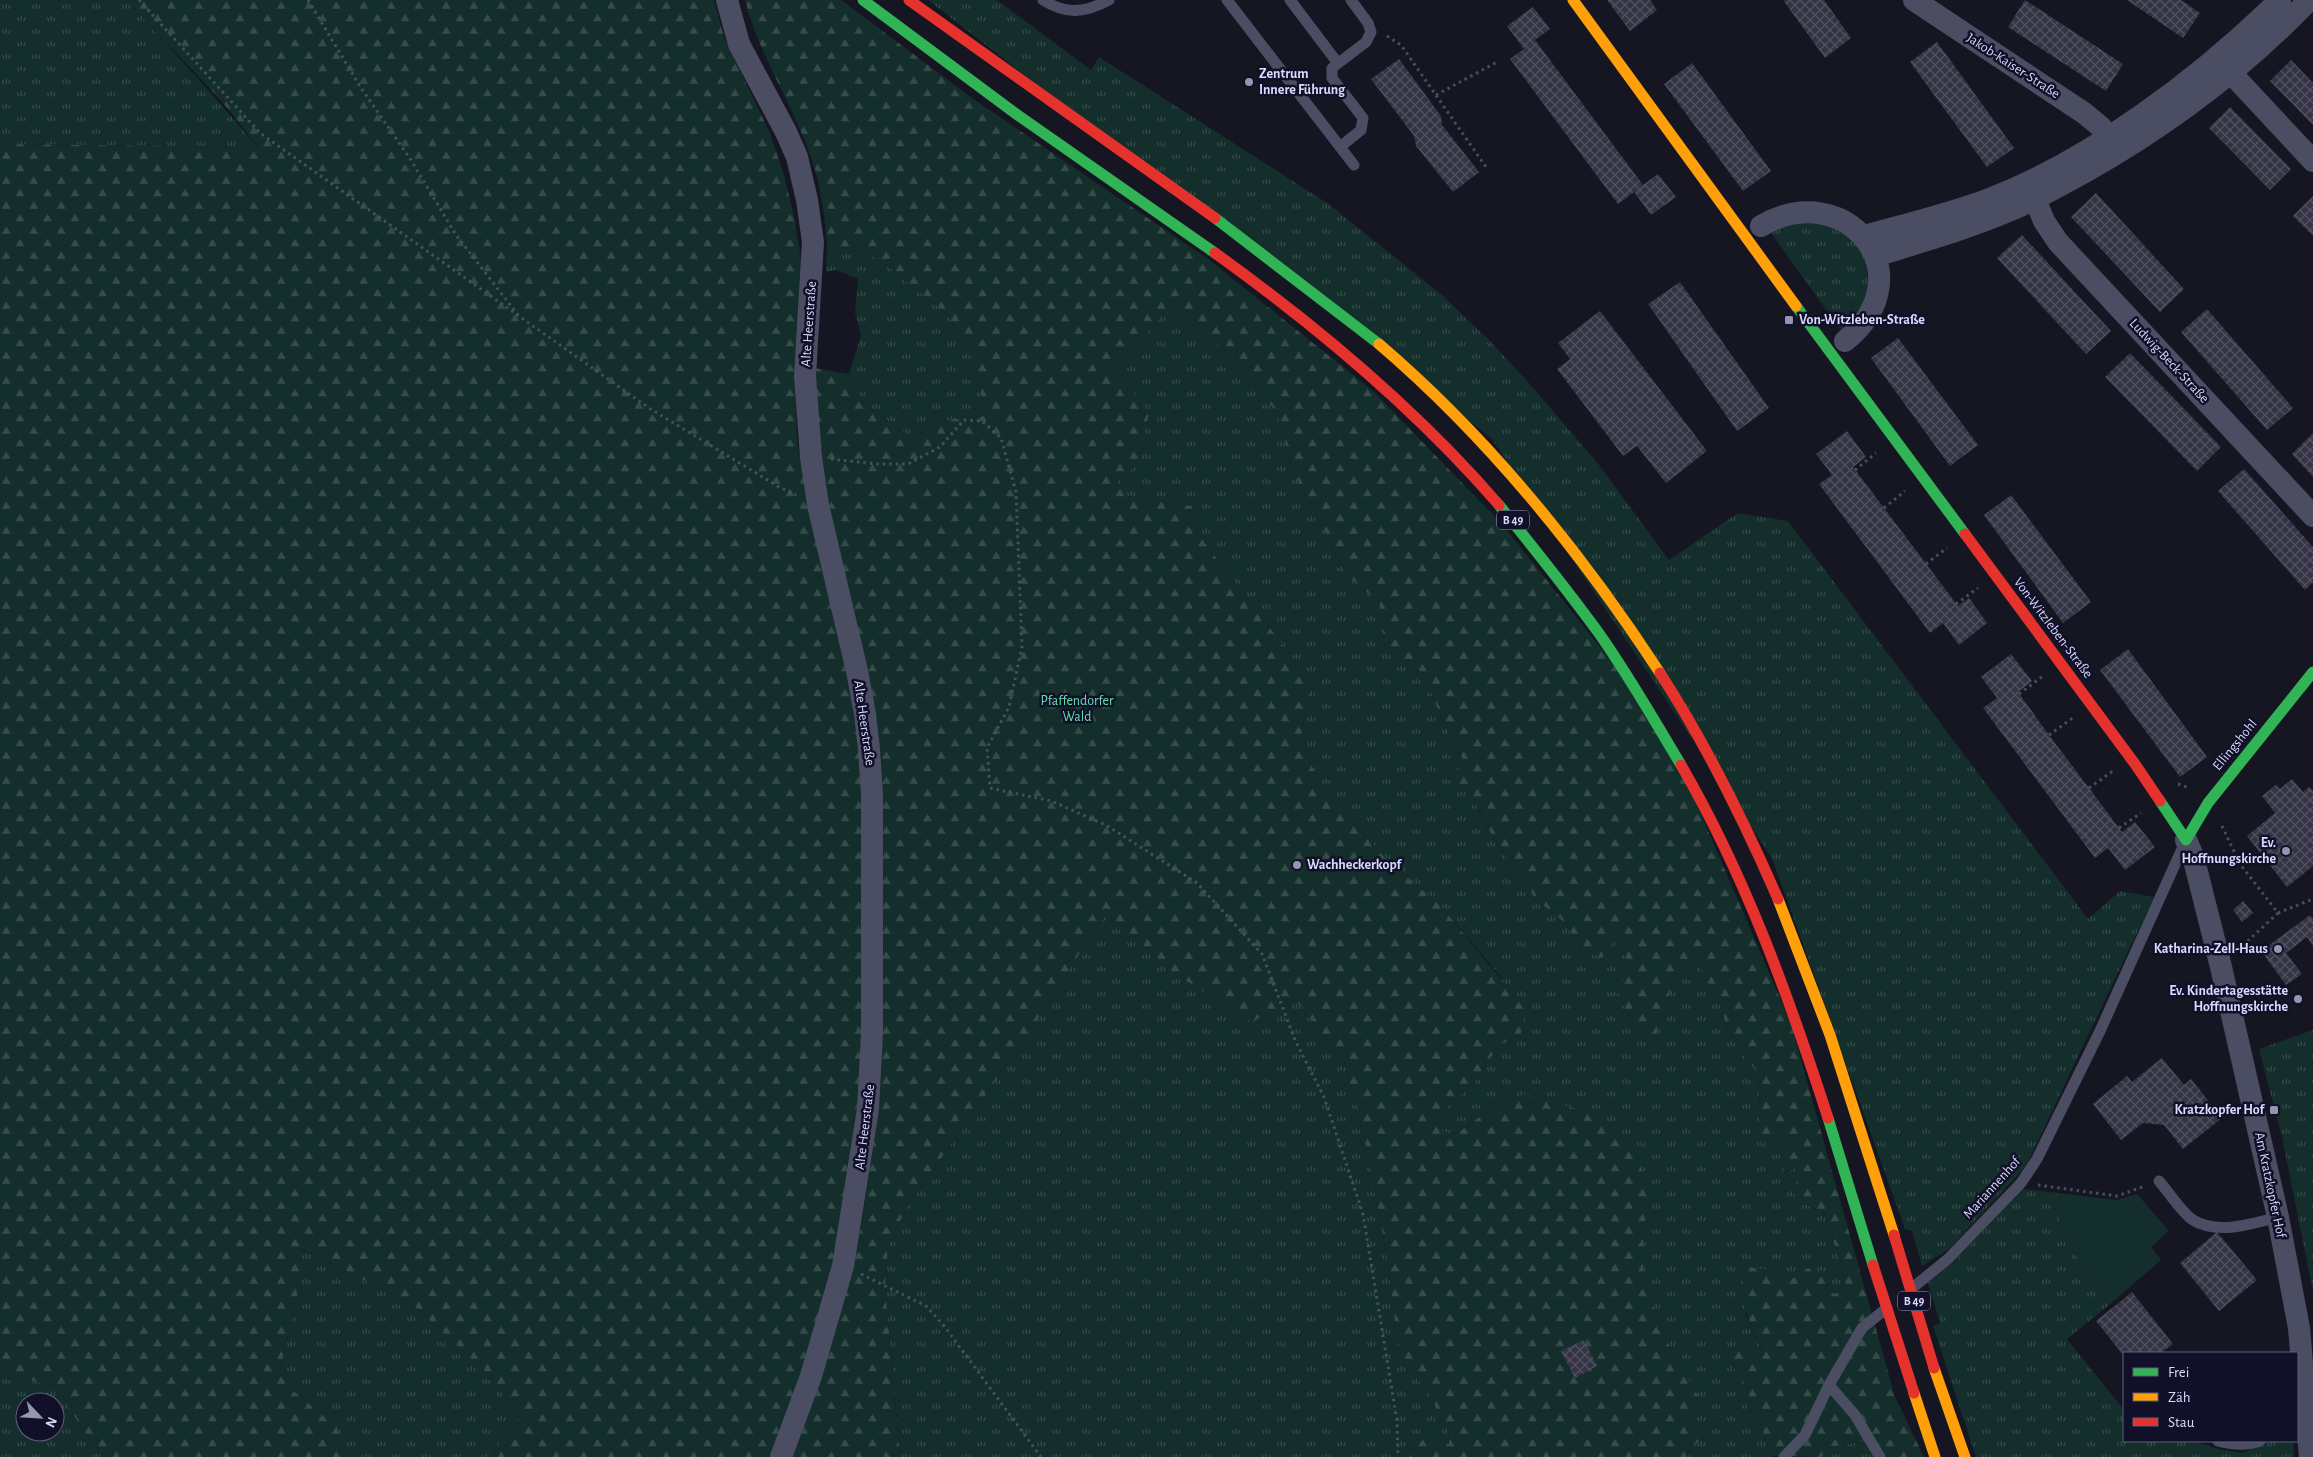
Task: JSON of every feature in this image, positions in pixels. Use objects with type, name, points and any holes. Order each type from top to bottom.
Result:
[{"type":"main road","name":"B 49","points":[[863,0],[1102,174],[1219,255],[1325,337],[1381,385],[1489,493],[1542,555],[1591,620],[1652,713],[1694,788],[1730,860],[1759,926],[1796,1022],[1935,1457]]},
{"type":"main road","name":"B 49","points":[[909,0],[1234,231],[1342,314],[1401,363],[1462,421],[1565,536],[1615,604],[1678,699],[1720,774],[1755,845],[1786,916],[1823,1013],[1894,1235],[1934,1368],[1965,1457]]},
{"type":"main road","name":"Von-Witzleben-Straße","points":[[1574,0],[1833,356],[2135,764],[2186,840]]},
{"type":"main road","name":"Ellingshohl","points":[[2186,840],[2208,803],[2313,672]]},
{"type":"street","name":"Alte Heerstraße","points":[[727,0],[739,44],[786,132],[796,156],[807,200],[813,242],[805,376],[811,457],[818,506],[858,680],[869,749],[872,795],[871,1074],[859,1174],[843,1266],[811,1376],[780,1457]]},
{"type":"street","name":"Jakob-Kaiser-Straße","points":[[1914,0],[2084,113],[2101,127],[2114,144]]},
{"type":"street","points":[[2231,66],[2280,0]]},
{"type":"street","points":[[1875,256],[1975,224],[2031,191],[2049,172],[2114,144],[2188,107],[2231,66],[2310,3]]},
{"type":"street","points":[[2114,144],[2156,104],[2205,66],[2231,66],[2313,161]]},
{"type":"street","points":[[2205,66],[2231,66]]},
{"type":"street","points":[[1864,236],[1984,201],[2031,191]]},
{"type":"street","name":"Ludwig-Beck-Straße","points":[[2031,191],[2044,221],[2058,242],[2313,516]]},
{"type":"street","points":[[1761,226],[1786,214],[1821,213],[1842,221],[1864,236],[1875,256],[1879,279],[1873,305],[1860,327],[1845,341]]},
{"type":"street","name":"Am Kratzkopfer Hof","points":[[2186,840],[2193,856],[2221,967],[2278,1217],[2306,1327],[2308,1384],[2302,1421],[2310,1457]]},
{"type":"lane","points":[[1043,0],[1061,10],[1075,12],[1092,9],[1109,0]]},
{"type":"lane","points":[[1227,0],[1354,165]]},
{"type":"lane","points":[[1290,0],[1337,62]]},
{"type":"lane","points":[[1340,147],[1361,130],[1363,122],[1360,114],[1332,78],[1332,68],[1337,62],[1366,42],[1371,32],[1368,23],[1351,0]]},
{"type":"lane","name":"Mariannenhof","points":[[1784,1457],[1805,1435],[1829,1385],[1862,1328],[1948,1258],[2021,1182],[2037,1159],[2096,1040],[2186,840]]},
{"type":"lane","points":[[2159,1181],[2192,1220],[2208,1226],[2232,1227],[2278,1217]]},
{"type":"lane","points":[[1829,1385],[1859,1422],[1880,1457]]},
{"type":"lane","points":[[2223,1442],[2238,1445],[2256,1442]]},
{"type":"path","points":[[139,0],[260,133],[649,408],[779,487],[818,506]]},
{"type":"path","points":[[308,0],[361,88],[411,160],[456,235],[520,318]]},
{"type":"path","points":[[1387,36],[1401,45],[1486,168]]},
{"type":"path","points":[[1436,95],[1498,61]]},
{"type":"path","points":[[811,457],[877,464],[908,464],[940,447],[964,420],[982,421],[1001,438],[1016,492],[1022,647],[1009,707],[986,748],[990,788],[1051,801],[1106,825],[1197,883],[1262,954],[1295,1040],[1324,1097],[1363,1214],[1397,1420],[1398,1457]]},
{"type":"path","points":[[1855,470],[1883,449]]},
{"type":"path","points":[[1884,508],[1911,486]]},
{"type":"path","points":[[1926,564],[1952,543]]},
{"type":"path","points":[[1956,604],[1983,585]]},
{"type":"path","points":[[2019,694],[2048,673]]},
{"type":"path","points":[[2049,735],[2078,714]]},
{"type":"path","points":[[2089,788],[2118,768]]},
{"type":"path","points":[[2119,828],[2148,808]]},
{"type":"path","points":[[2221,824],[2240,864],[2278,913]]},
{"type":"path","points":[[2244,944],[2278,913],[2313,899]]},
{"type":"path","points":[[2021,1182],[2117,1196],[2159,1181]]},
{"type":"path","points":[[843,1266],[906,1294],[926,1306],[945,1327],[1041,1457]]},
{"type":"green space","points":[[0,0],[128,0],[257,147],[0,144]]},
{"type":"green space","points":[[128,0],[714,0],[724,37],[770,133],[784,175],[794,216],[802,281],[795,379],[797,440],[812,525],[858,718],[866,799],[861,1112],[837,1267],[772,1457],[489,1457],[520,1418],[488,1374],[414,1306],[303,1249],[297,1298],[279,1374],[291,1389],[337,1427],[344,1457],[105,1457],[81,1427],[65,1400],[65,1392],[60,1392],[58,1388],[19,1377],[0,1363],[0,144],[257,147],[227,108]]},
{"type":"green space","name":"Pfaffendorfer Wald","points":[[745,0],[841,0],[972,98],[1208,259],[1373,391],[1502,524],[1616,667],[1691,791],[1791,1024],[1895,1397],[1924,1457],[1887,1457],[1874,1434],[1860,1442],[1829,1447],[1822,1457],[1772,1456],[1760,1424],[1748,1409],[1746,1385],[1735,1370],[1729,1356],[1719,1353],[1719,1347],[1762,1351],[1746,1310],[1742,1290],[1741,1266],[1771,1270],[1794,1278],[1808,1268],[1821,1274],[1834,1294],[1850,1288],[1842,1280],[1841,1263],[1823,1212],[1805,1204],[1794,1194],[1800,1166],[1783,1173],[1780,1156],[1788,1148],[1783,1135],[1761,1135],[1758,1073],[1742,1054],[1728,1030],[1720,1005],[1695,958],[1672,981],[1665,1020],[1652,1040],[1637,1039],[1630,1017],[1617,995],[1629,968],[1619,933],[1602,958],[1580,949],[1572,933],[1562,921],[1535,901],[1528,883],[1512,866],[1485,824],[1469,788],[1454,783],[1462,758],[1443,721],[1423,673],[1385,648],[1379,602],[1347,575],[1294,474],[1277,413],[1231,355],[1170,306],[1115,370],[1149,413],[1137,465],[1117,482],[1127,496],[1192,506],[1199,535],[1289,653],[1310,694],[1300,740],[1315,773],[1345,812],[1383,856],[1442,907],[1526,1010],[1520,1037],[1499,1045],[1472,1086],[1435,1118],[1440,1130],[1455,1135],[1481,1116],[1524,1094],[1573,1108],[1620,1128],[1648,1182],[1643,1247],[1643,1278],[1668,1343],[1700,1400],[1691,1420],[1706,1433],[1685,1457],[1409,1457],[1424,1438],[1449,1444],[1448,1429],[1426,1390],[1399,1354],[1387,1258],[1370,1162],[1344,1062],[1294,998],[1252,1022],[1172,972],[1106,912],[1029,1033],[907,1207],[888,1247],[885,1287],[900,1457],[793,1457],[823,1373],[845,1298],[861,1227],[871,1159],[881,804],[826,501],[814,368],[849,374],[863,403],[911,437],[953,419],[987,416],[971,354],[949,315],[882,262],[862,250],[840,254],[827,245],[820,189],[808,148],[760,44]]},
{"type":"green space","points":[[928,0],[997,0],[1091,70],[1099,57],[1327,203],[1441,294],[1490,341],[1529,383],[1599,465],[1669,560],[1738,513],[1788,521],[2088,919],[2120,891],[2154,897],[2026,1166],[1949,1249],[1922,1266],[1912,1231],[1905,1229],[1772,858],[1491,438]]},
{"type":"green space","points":[[1788,223],[1827,223],[1855,242],[1865,257],[1869,286],[1863,305],[1841,330],[1771,233]]},
{"type":"green space","points":[[827,245],[840,254],[862,250],[882,262],[949,315],[971,354],[987,416],[953,419],[911,437],[863,403],[849,374],[861,335],[855,312],[858,279],[836,270],[826,272]]},
{"type":"green space","points":[[1170,306],[1231,355],[1277,413],[1294,474],[1347,575],[1379,602],[1385,648],[1423,673],[1443,721],[1462,758],[1469,788],[1485,824],[1512,866],[1528,883],[1535,901],[1562,921],[1572,933],[1580,949],[1619,932],[1629,968],[1617,995],[1630,1017],[1637,1039],[1665,1020],[1672,981],[1695,957],[1720,1005],[1728,1030],[1742,1054],[1758,1073],[1759,1102],[1783,1135],[1788,1148],[1784,1173],[1801,1166],[1805,1204],[1823,1212],[1841,1263],[1842,1280],[1850,1288],[1834,1294],[1821,1274],[1794,1278],[1771,1270],[1745,1313],[1762,1352],[1719,1347],[1729,1356],[1735,1370],[1746,1385],[1748,1409],[1760,1424],[1772,1457],[1685,1457],[1706,1433],[1690,1420],[1682,1370],[1668,1343],[1643,1278],[1647,1182],[1481,1116],[1455,1135],[1440,1131],[1434,1118],[1472,1086],[1499,1045],[1520,1037],[1500,976],[1442,907],[1383,856],[1345,812],[1315,773],[1300,740],[1310,694],[1289,653],[1199,535],[1192,506],[1126,496],[1116,482],[1137,464],[1115,370]]},
{"type":"green space","points":[[1106,912],[1172,972],[1294,998],[1344,1062],[1370,1162],[1387,1258],[1399,1354],[1426,1390],[1448,1429],[1449,1444],[1424,1439],[1409,1457],[900,1457],[885,1287],[888,1247],[907,1207],[1029,1033]]},
{"type":"green space","points":[[2313,1030],[2313,1292],[2282,1137],[2259,1049]]},
{"type":"green space","points":[[2022,1189],[2058,1193],[2062,1235],[2110,1304],[2067,1339],[2123,1409],[2123,1442],[2197,1442],[2218,1449],[2242,1453],[2270,1442],[2293,1442],[2294,1457],[1976,1457],[1933,1326],[1940,1323],[1928,1283],[1954,1262]]},
{"type":"green space","points":[[2058,1193],[2117,1200],[2137,1194],[2169,1231],[2151,1247],[2161,1260],[2110,1304],[2062,1235]]},
{"type":"green space","points":[[302,1249],[414,1306],[488,1374],[520,1418],[489,1457],[344,1457],[336,1427],[291,1389],[279,1374],[297,1298]]},
{"type":"green space","points":[[0,1363],[19,1377],[58,1388],[60,1392],[15,1392],[15,1442],[65,1442],[65,1400],[81,1427],[105,1457],[0,1457]]},
{"type":"green space","points":[[1874,1433],[1887,1457],[1822,1457],[1829,1447],[1860,1442]]},
{"type":"building","points":[[1607,0],[1650,0],[1657,10],[1630,31]]},
{"type":"building","points":[[1783,0],[1824,0],[1851,38],[1825,58]]},
{"type":"building","points":[[2025,0],[2123,64],[2106,91],[2008,27]]},
{"type":"building","points":[[2127,0],[2181,0],[2200,13],[2183,38]]},
{"type":"building","points":[[1533,7],[1550,29],[1535,40],[1643,185],[1658,174],[1676,197],[1651,215],[1634,192],[1618,204],[1510,59],[1524,49],[1507,26]]},
{"type":"building","points":[[1937,42],[2014,148],[1987,167],[1910,62]]},
{"type":"building","points":[[1399,59],[1441,116],[1442,125],[1479,172],[1453,192],[1416,146],[1414,136],[1371,79]]},
{"type":"building","points":[[2291,60],[2313,83],[2313,125],[2270,81]]},
{"type":"building","points":[[1692,63],[1771,171],[1743,191],[1664,84]]},
{"type":"building","points":[[2230,107],[2291,169],[2270,190],[2209,128]]},
{"type":"building","points":[[2096,193],[2184,289],[2160,312],[2071,217]]},
{"type":"building","points":[[2313,196],[2313,236],[2293,216]]},
{"type":"building","points":[[2022,235],[2111,331],[2086,354],[1997,258]]},
{"type":"building","points":[[1680,282],[1769,408],[1737,431],[1648,304]]},
{"type":"building","points":[[2207,309],[2293,408],[2267,430],[2181,332]]},
{"type":"building","points":[[1600,311],[1707,451],[1666,483],[1637,446],[1623,456],[1557,369],[1570,359],[1558,343]]},
{"type":"building","points":[[1898,338],[1978,445],[1950,466],[1871,358]]},
{"type":"building","points":[[2130,353],[2221,447],[2197,471],[2105,377]]},
{"type":"building","points":[[1847,431],[1866,457],[1853,467],[1958,606],[1969,598],[1987,623],[1959,645],[1943,623],[1930,633],[1819,484],[1832,475],[1816,454]]},
{"type":"building","points":[[2313,433],[2313,477],[2292,454]]},
{"type":"building","points":[[2244,469],[2313,547],[2313,582],[2305,590],[2218,491]]},
{"type":"building","points":[[2011,495],[2091,602],[2063,623],[1984,515]]},
{"type":"building","points":[[2128,649],[2207,757],[2180,777],[2100,670]]},
{"type":"building","points":[[2011,654],[2032,681],[2018,692],[2049,735],[2122,832],[2135,822],[2155,847],[2125,870],[2108,848],[2095,858],[1983,708],[1997,698],[1981,677]]},
{"type":"building","name":"Ev. Hoffnungskirche","points":[[2292,779],[2303,792],[2309,787],[2313,791],[2313,866],[2287,887],[2247,836],[2275,813],[2262,796],[2276,785],[2280,789]]},
{"type":"building","points":[[2243,901],[2253,913],[2242,922],[2233,910]]},
{"type":"building","name":"Katharina-Zell-Haus","points":[[2310,915],[2313,919],[2313,946],[2307,937],[2286,953],[2302,974],[2286,985],[2261,951]]},
{"type":"building","points":[[2162,1058],[2184,1085],[2191,1079],[2222,1118],[2183,1149],[2164,1125],[2143,1123],[2121,1140],[2093,1104],[2127,1076],[2132,1082]]},
{"type":"building","points":[[2217,1232],[2257,1280],[2219,1311],[2180,1263]]},
{"type":"building","points":[[2132,1292],[2173,1344],[2162,1352],[2123,1352],[2123,1355],[2096,1321]]},
{"type":"building","points":[[1584,1340],[1597,1366],[1575,1378],[1561,1351]]},
{"type":"traffic: fast","points":[[863,0],[1019,116],[1215,253]]},
{"type":"traffic: fast","points":[[1215,218],[1379,344]]},
{"type":"traffic: fast","points":[[1796,306],[1965,534]]},
{"type":"traffic: fast","points":[[1499,505],[1598,632],[1681,765]]},
{"type":"traffic: fast","points":[[2160,801],[2186,840],[2208,803],[2313,672]]},
{"type":"traffic: fast","points":[[1828,1118],[1873,1265]]},
{"type":"traffic: slow","points":[[1573,0],[1796,306]]},
{"type":"traffic: slow","points":[[1379,344],[1458,418],[1531,498],[1598,584],[1660,673]]},
{"type":"traffic: slow","points":[[1778,899],[1830,1035],[1894,1235]]},
{"type":"traffic: slow","points":[[1934,1368],[1965,1457]]},
{"type":"traffic: slow","points":[[1914,1393],[1935,1457]]},
{"type":"traffic: jam","points":[[909,0],[1215,218]]},
{"type":"traffic: jam","points":[[1215,253],[1291,310],[1365,371],[1434,436],[1499,505]]},
{"type":"traffic: jam","points":[[1965,534],[2135,764],[2160,801]]},
{"type":"traffic: jam","points":[[1660,673],[1724,783],[1778,899]]},
{"type":"traffic: jam","points":[[1681,765],[1725,850],[1764,937],[1798,1027],[1828,1118]]},
{"type":"traffic: jam","points":[[1894,1235],[1934,1368]]},
{"type":"traffic: jam","points":[[1873,1265],[1914,1393]]},
{"type":"place","name":"Zentrum Innere Führung","points":[[1249,82]]},
{"type":"place","name":"Von-Witzleben-Straße","points":[[1789,320]]},
{"type":"place","name":"Ev. Hoffnungskirche","points":[[2286,851]]},
{"type":"place","name":"Wachheckerkopf","points":[[1297,865]]},
{"type":"place","name":"Katharina-Zell-Haus","points":[[2278,949]]},
{"type":"place","name":"Ev. Kindertagesstätte Hoffnungskirche","points":[[2298,999]]},
{"type":"place","name":"Kratzkopfer Hof","points":[[2274,1110]]}]
